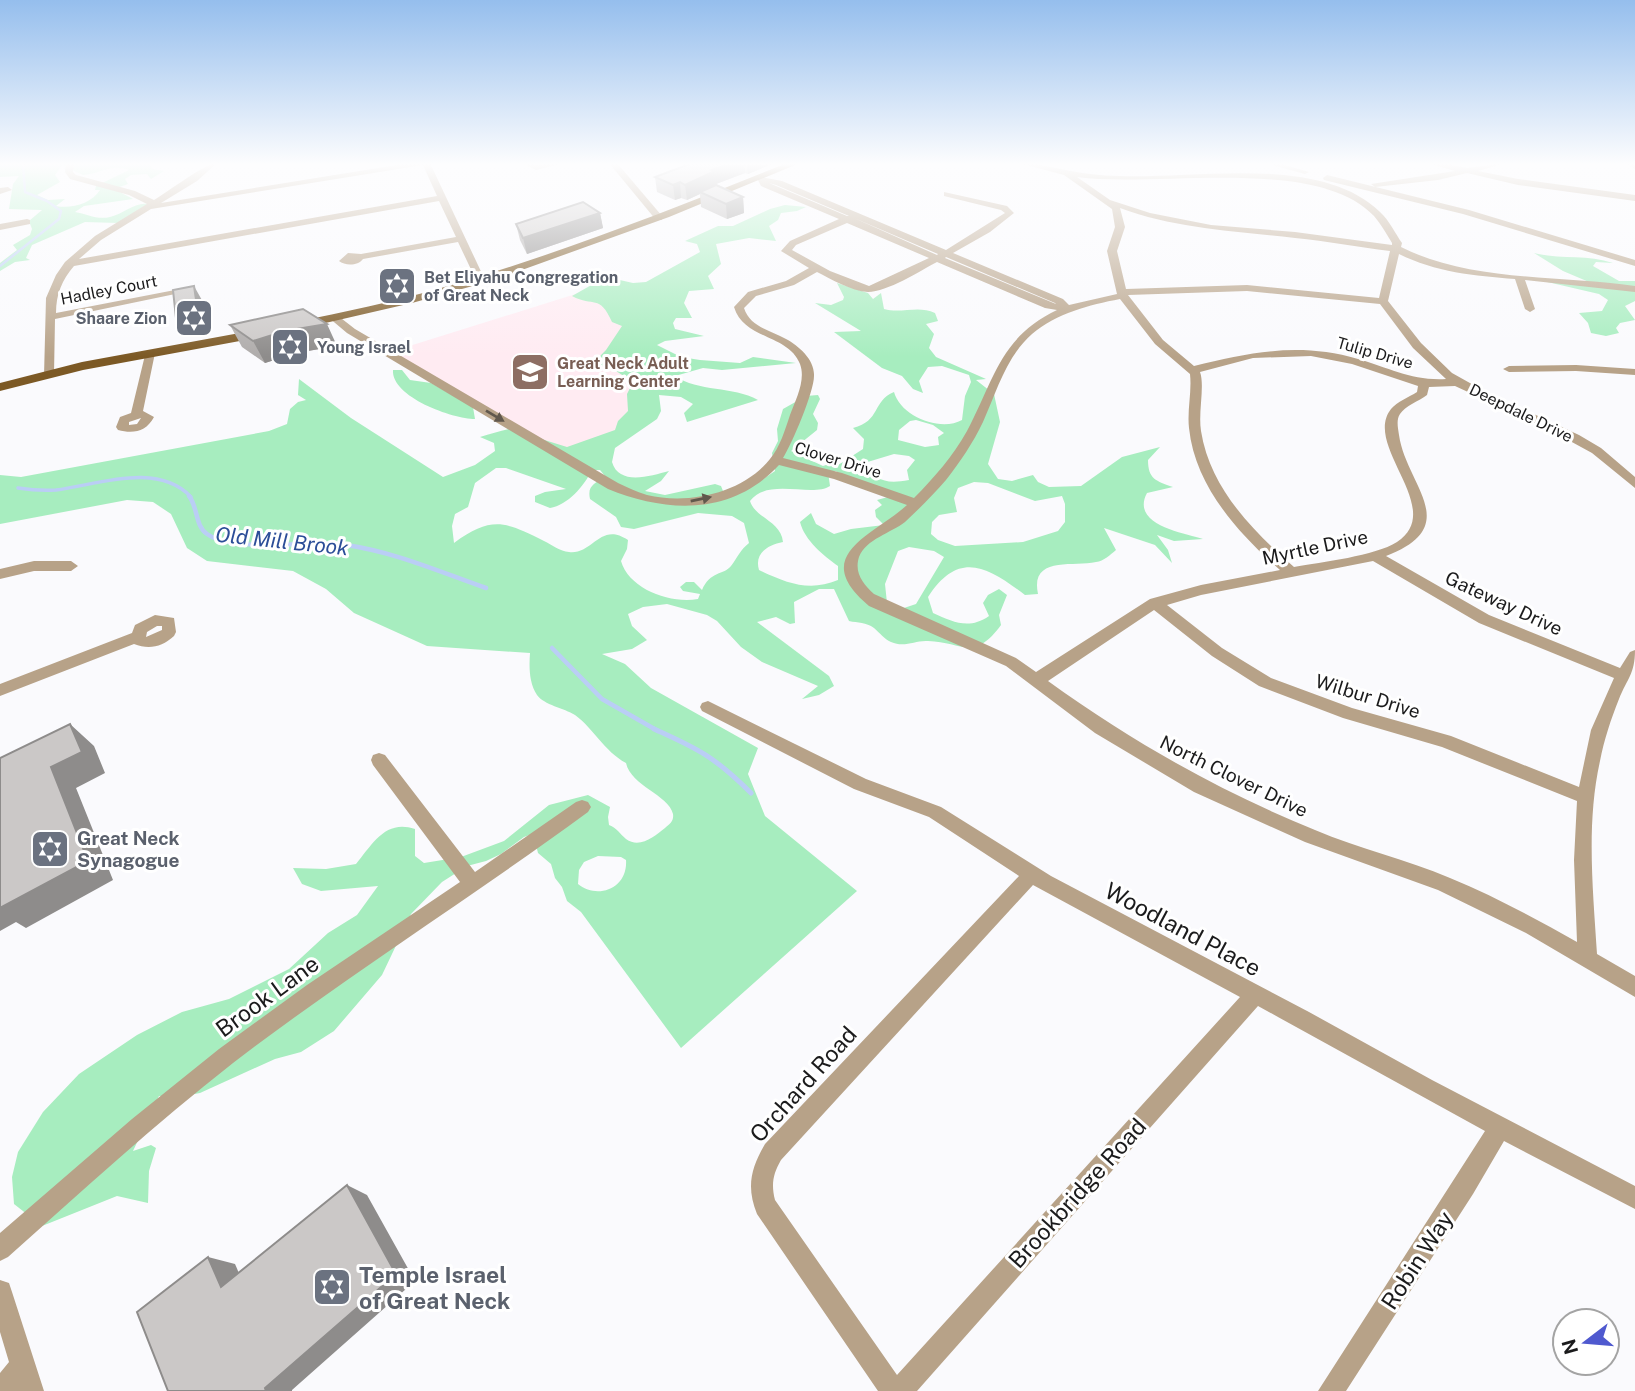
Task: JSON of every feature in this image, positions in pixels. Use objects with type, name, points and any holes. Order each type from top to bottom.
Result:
[{"type":"main road","points":[[0,387],[48,374],[424,296],[480,280],[630,228]]},
{"type":"street","points":[[48,374],[49,317],[54,287],[68,264],[116,228]]},
{"type":"street","points":[[68,264],[272,228]]},
{"type":"street","points":[[456,228],[480,280]]},
{"type":"street","points":[[829,228],[788,247],[787,252],[861,288],[871,289],[989,228]]},
{"type":"street","points":[[874,228],[1020,289],[1049,306],[1066,308]]},
{"type":"street","points":[[1120,228],[1112,251],[1123,294],[1159,342],[1193,370],[1196,381],[1193,408],[1196,436],[1204,464],[1241,523],[1291,572]]},
{"type":"street","points":[[1211,228],[1295,235],[1366,247],[1397,249],[1421,261],[1472,273],[1635,289]]},
{"type":"street","points":[[914,503],[934,484],[965,442],[978,421],[994,379],[1011,351],[1031,330],[1066,308],[1123,294],[1247,288],[1383,301],[1397,249],[1397,243],[1389,228]]},
{"type":"street","points":[[1515,228],[1635,263]]},
{"type":"street","points":[[360,257],[461,239]]},
{"type":"street","points":[[1366,247],[1393,265],[1421,261]]},
{"type":"street","points":[[776,460],[809,376],[808,363],[792,345],[747,323],[741,318],[739,307],[752,294],[790,283],[817,268]]},
{"type":"street","points":[[1519,278],[1531,309]]},
{"type":"street","name":"Hadley Court","points":[[49,317],[175,293]]},
{"type":"street","name":"Deepdale Drive","points":[[1383,301],[1408,336],[1458,382],[1590,448],[1635,484]]},
{"type":"street","name":"Clover Drive","points":[[333,317],[351,331],[593,475],[653,500],[689,502],[719,496],[760,477],[776,460],[838,476],[914,503]]},
{"type":"street","points":[[137,415],[150,353]]},
{"type":"street","name":"Tulip Drive","points":[[1193,370],[1253,355],[1311,353],[1354,361],[1424,384]]},
{"type":"street","points":[[1509,369],[1576,368],[1632,376]]},
{"type":"street","points":[[1424,384],[1458,382]]},
{"type":"street","name":"Myrtle Drive","points":[[1038,679],[1155,603],[1201,590],[1373,555],[1402,545],[1414,533],[1420,520],[1418,499],[1394,444],[1391,421],[1396,410],[1423,393],[1424,384]]},
{"type":"street","name":"North Clover Drive","points":[[914,503],[897,521],[855,552],[851,568],[857,587],[874,602],[1011,662],[1038,679],[1101,728],[1200,787],[1311,837],[1444,884],[1533,927],[1635,988]]},
{"type":"street","name":"Gateway Drive","points":[[1373,555],[1485,619],[1624,676]]},
{"type":"street","points":[[0,574],[34,566],[71,566]]},
{"type":"street","name":"Wilbur Drive","points":[[1155,603],[1217,652],[1265,682],[1349,714],[1445,741],[1586,797]]},
{"type":"street","points":[[0,690],[136,637]]},
{"type":"street","points":[[1588,959],[1582,874],[1583,809],[1589,769],[1611,697],[1635,656]]},
{"type":"street","name":"Woodland Place","points":[[708,707],[860,784],[935,812],[1033,873],[1044,883],[1499,1128],[1635,1198]]},
{"type":"street","points":[[379,760],[472,883]]},
{"type":"street","name":"Brook Lane","points":[[0,1249],[140,1125],[227,1056],[362,958],[514,857],[582,807]]},
{"type":"street","name":"Orchard Road","points":[[893,1391],[765,1206],[759,1189],[762,1171],[773,1152],[1033,873]]},
{"type":"street","name":"Brookbridge Road","points":[[900,1391],[1255,995]]},
{"type":"street","name":"Robin Way","points":[[1331,1391],[1465,1186],[1499,1128]]},
{"type":"street","points":[[0,1292],[32,1391]]},
{"type":"street","points":[[1,1391],[23,1365]]},
{"type":"shaded area","name":"Great Neck Adult Learning Center","points":[[598,287],[636,307],[649,391],[585,469],[387,353]]},
{"type":"green space","points":[[71,228],[32,245],[26,258],[30,260],[15,262],[0,271],[0,263],[17,250],[13,245],[30,235],[32,229]]},
{"type":"green space","points":[[714,228],[770,228],[776,241],[749,238],[716,244],[721,264],[708,276],[714,289],[689,291],[684,303],[692,318],[676,318],[673,323],[675,329],[704,336],[665,341],[657,345],[681,357],[700,360],[740,363],[753,357],[796,363],[722,370],[703,368],[675,376],[694,385],[738,393],[758,400],[687,422],[684,413],[693,404],[681,397],[659,395],[661,411],[657,419],[615,448],[612,462],[621,474],[628,477],[669,471],[661,481],[645,491],[665,495],[715,484],[721,486],[723,491],[754,485],[775,471],[772,453],[778,441],[777,429],[783,409],[806,396],[818,395],[820,399],[813,414],[818,423],[817,430],[791,451],[823,466],[826,465],[825,456],[835,467],[863,449],[864,439],[853,428],[868,421],[882,400],[894,392],[905,409],[923,420],[944,424],[962,420],[965,396],[971,382],[969,375],[942,366],[928,367],[919,381],[923,393],[913,389],[902,376],[882,368],[834,332],[861,331],[815,303],[831,305],[843,300],[837,283],[868,293],[873,299],[881,293],[884,309],[935,313],[938,321],[926,324],[934,334],[929,348],[936,357],[986,379],[976,380],[994,394],[1000,422],[988,464],[998,479],[1012,481],[1033,475],[1038,482],[1049,487],[1081,486],[1122,457],[1160,447],[1148,460],[1151,475],[1173,487],[1147,493],[1144,504],[1146,513],[1162,526],[1203,539],[1174,541],[1157,535],[1168,550],[1172,563],[1155,545],[1104,528],[1116,550],[1099,561],[1047,568],[1040,574],[1037,582],[1038,594],[1025,595],[986,571],[963,568],[951,572],[928,597],[933,613],[947,619],[975,623],[989,616],[983,603],[988,595],[999,589],[1007,595],[999,615],[1001,625],[992,636],[975,647],[928,641],[901,644],[891,642],[871,626],[849,621],[834,589],[819,589],[794,602],[795,623],[790,624],[776,617],[757,622],[829,676],[834,686],[819,695],[802,699],[818,686],[762,662],[741,647],[717,621],[707,615],[667,604],[643,607],[628,614],[632,626],[647,640],[632,649],[602,654],[625,664],[651,688],[758,748],[748,774],[765,816],[857,891],[681,1048],[581,912],[567,901],[551,864],[538,853],[536,845],[541,831],[524,837],[501,854],[467,866],[442,882],[411,914],[382,975],[334,1031],[301,1052],[275,1059],[200,1093],[178,1097],[159,1096],[133,1151],[151,1145],[156,1148],[149,1171],[148,1203],[117,1196],[42,1226],[14,1204],[12,1177],[18,1152],[43,1112],[79,1074],[137,1035],[182,1012],[229,999],[289,969],[328,933],[357,915],[378,886],[321,891],[302,884],[293,868],[326,869],[356,864],[374,841],[396,827],[415,829],[415,856],[424,863],[461,857],[504,841],[549,805],[588,795],[610,807],[609,825],[631,842],[637,843],[652,838],[670,824],[673,814],[665,801],[635,778],[626,763],[611,752],[582,721],[537,695],[531,680],[530,653],[427,646],[354,613],[326,589],[293,571],[207,561],[187,548],[171,514],[153,502],[127,500],[0,524],[0,475],[21,477],[269,431],[287,424],[290,409],[298,402],[306,400],[298,395],[299,379],[351,418],[443,477],[475,465],[495,451],[494,443],[480,437],[509,429],[567,447],[615,430],[618,421],[628,411],[627,394],[633,382],[616,371],[592,364],[606,350],[622,326],[612,322],[599,304],[572,296],[602,279],[606,282],[602,276],[633,283],[646,282],[700,252],[697,244],[685,241]],"holes":[[[910,421],[933,425],[944,433],[938,437],[939,445],[925,447],[898,440],[899,430]],[[894,454],[909,456],[915,460],[907,470],[909,480],[900,481],[887,481],[877,477],[861,464]],[[496,468],[506,468],[566,489],[535,496],[535,502],[550,508],[575,494],[592,470],[600,470],[605,476],[591,488],[590,499],[616,517],[621,527],[634,529],[698,513],[732,516],[744,523],[749,543],[731,566],[713,576],[702,590],[694,582],[686,582],[680,587],[683,591],[700,594],[698,599],[663,597],[641,587],[625,571],[621,561],[628,540],[618,535],[603,536],[584,549],[569,552],[519,529],[498,524],[478,528],[454,543],[452,526],[455,514],[468,507],[475,483]],[[835,471],[895,495],[877,500],[882,505],[875,510],[876,517],[884,525],[834,534],[816,524],[811,513],[800,522],[810,541],[838,566],[838,580],[827,584],[798,584],[759,570],[760,554],[772,545],[783,542],[778,529],[757,512],[750,501],[768,490],[822,489],[830,486],[828,472]],[[974,482],[988,483],[1035,501],[1062,496],[1065,522],[1058,531],[1023,542],[955,546],[938,540],[931,534],[932,522],[939,515],[957,512],[954,498],[958,488]],[[909,547],[934,551],[944,557],[916,604],[904,608],[887,603],[885,584],[898,551]],[[598,856],[621,857],[626,860],[622,878],[610,889],[603,891],[586,889],[578,884],[579,870],[584,862]]]},
{"type":"green space","points":[[1534,253],[1613,263],[1596,262],[1593,266],[1619,281],[1635,281],[1635,301],[1625,306],[1635,320],[1620,323],[1616,328],[1619,333],[1606,336],[1591,333],[1588,323],[1579,313],[1602,311],[1608,300],[1599,294],[1543,281],[1596,285],[1563,271]]},
{"type":"green space","points":[[393,370],[402,370],[410,380],[431,383],[473,407],[475,419],[425,405],[402,389],[395,380]]},
{"type":"building","points":[[518,228],[554,228],[523,238]]},
{"type":"building","points":[[194,286],[198,313],[176,318],[173,290]]},
{"type":"building","points":[[303,309],[327,324],[285,331],[253,341],[230,325]]},
{"type":"building","points":[[70,724],[82,752],[51,767],[88,861],[0,908],[0,758]]},
{"type":"building","name":"Temple Israel of Great Neck","points":[[347,1185],[396,1274],[265,1388],[266,1391],[168,1391],[137,1312],[208,1257],[221,1287]]},
{"type":"waterway","name":"Old Mill Brook","points":[[0,266],[48,228]]},
{"type":"waterway","name":"Old Mill Brook","points":[[18,488],[56,490],[126,478],[144,478],[177,486],[191,497]]},
{"type":"waterway","name":"Old Mill Brook","points":[[189,496],[203,531],[222,541],[255,545],[337,544],[364,548],[417,563],[486,588]]},
{"type":"waterway","name":"Old Mill Brook","points":[[552,648],[602,699],[657,731]]},
{"type":"waterway","name":"Old Mill Brook","points":[[657,731],[706,755],[751,793]]},
{"type":"place","name":"Bet Eliyahu Congregation of Great Neck","points":[[397,286]]},
{"type":"place","name":"Shaare Zion","points":[[194,318]]},
{"type":"place","name":"Young Israel","points":[[290,347]]},
{"type":"place","name":"Great Neck Adult Learning Center","points":[[530,372]]},
{"type":"place","name":"Great Neck Synagogue","points":[[50,849]]},
{"type":"place","name":"Temple Israel of Great Neck","points":[[332,1287]]}]
